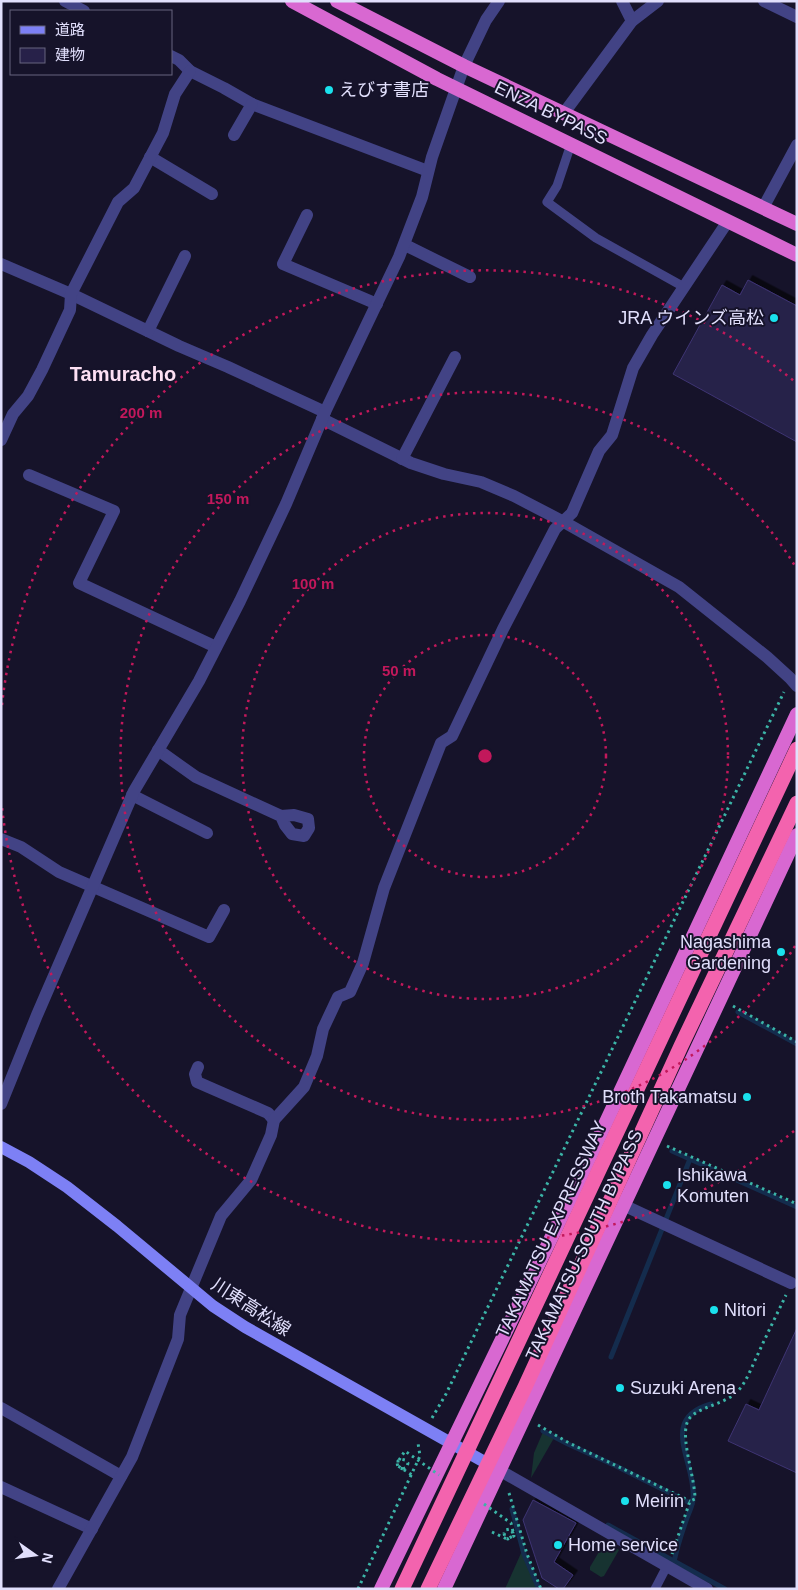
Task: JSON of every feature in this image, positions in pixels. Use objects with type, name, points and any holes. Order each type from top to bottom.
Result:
[{"type":"highway","name":"ENZA BYPASS","points":[[292,1],[457,88],[797,254]]},
{"type":"highway","name":"ENZA BYPASS","points":[[340,2],[464,66],[797,224]]},
{"type":"highway","name":"TAKAMATSU-SOUTH BYPASS","points":[[381,1589],[571,1197],[797,714]]},
{"type":"highway","name":"TAKAMATSU EXPRESSWAY","points":[[402,1589],[797,749]]},
{"type":"highway","points":[[429,1589],[525,1387],[681,1046],[797,803]]},
{"type":"highway","name":"TAKAMATSU-SOUTH BYPASS","points":[[444,1589],[797,835]]},
{"type":"highway","points":[[397,1589],[440,1499],[451,1442]]},
{"type":"highway","points":[[429,1589],[468,1512],[499,1470]]},
{"type":"main road","name":"川東高松線","points":[[1,1147],[67,1187],[118,1226],[213,1306],[245,1328],[499,1470]]},
{"type":"street","points":[[65,1],[82,10]]},
{"type":"street","points":[[1,1104],[5,1083],[132,796],[199,681],[216,648],[286,504],[323,416],[405,245],[464,66],[486,20],[499,1]]},
{"type":"street","points":[[622,1],[632,21]]},
{"type":"street","points":[[564,113],[632,21],[658,1]]},
{"type":"street","points":[[764,1],[797,17]]},
{"type":"street","points":[[172,56],[179,60],[190,71],[252,104],[428,171]]},
{"type":"street","points":[[1,440],[14,414],[28,396],[42,370],[70,310],[71,294],[118,202],[134,188],[163,133],[175,94],[190,71]]},
{"type":"street","points":[[234,135],[252,104]]},
{"type":"street","points":[[763,208],[797,145]]},
{"type":"street","points":[[150,158],[212,194]]},
{"type":"street","points":[[307,215],[283,264],[377,304]]},
{"type":"street","points":[[58,1589],[132,1457],[178,1339],[180,1315],[221,1216],[251,1180],[271,1135],[274,1120],[304,1087],[316,1056],[323,1029],[338,997],[350,992],[357,978],[384,888],[442,743],[452,736],[503,629],[555,529],[572,513],[599,451],[612,435],[633,368],[728,221]]},
{"type":"street","points":[[405,245],[470,277]]},
{"type":"street","points":[[148,331],[185,256]]},
{"type":"street","points":[[1,264],[71,294],[323,416],[402,459],[444,474],[481,482],[514,496],[564,522],[679,587],[767,657],[794,682]]},
{"type":"street","points":[[402,459],[455,358]]},
{"type":"street","points":[[29,475],[114,511],[79,583],[216,648]]},
{"type":"street","points":[[158,750],[196,778],[280,816]]},
{"type":"street","points":[[132,796],[207,834]]},
{"type":"street","points":[[1,839],[21,847],[60,872],[209,937],[224,910]]},
{"type":"street","points":[[198,1067],[195,1074],[197,1082],[268,1113],[274,1120]]},
{"type":"street","points":[[624,1205],[791,1283]]},
{"type":"street","points":[[1,1408],[121,1476]]},
{"type":"street","points":[[499,1470],[707,1589]]},
{"type":"street","points":[[1,1487],[92,1529]]},
{"type":"lane","points":[[571,144],[557,186],[547,202],[596,238],[684,287]]},
{"type":"lane","points":[[655,1589],[667,1566]]},
{"type":"path","points":[[431,1420],[446,1394],[794,682]]},
{"type":"path","points":[[733,1006],[797,1042]]},
{"type":"path","points":[[667,1146],[797,1204]]},
{"type":"path","points":[[667,1566],[690,1501],[695,1499],[695,1487],[688,1451],[686,1424],[688,1419],[697,1412],[725,1401],[739,1389],[791,1283]]},
{"type":"path","points":[[538,1426],[569,1443],[690,1501]]},
{"type":"path","points":[[358,1589],[420,1456],[418,1443]]},
{"type":"path","points":[[400,1458],[397,1463],[397,1465],[399,1468],[400,1469],[401,1469],[402,1469],[403,1469],[406,1468],[408,1463],[406,1460],[400,1460],[397,1464],[400,1468],[405,1471],[412,1475]]},
{"type":"path","points":[[509,1494],[527,1554],[541,1589]]},
{"type":"path","points":[[492,1532],[502,1536],[506,1538],[509,1539],[513,1536],[512,1530],[507,1530],[504,1534],[505,1538],[507,1539],[508,1539],[511,1539],[514,1536],[514,1533]]},
{"type":"green space","points":[[543,1432],[554,1438],[531,1478],[534,1453]]},
{"type":"green space","points":[[608,1543],[619,1550],[604,1576],[601,1577],[590,1570],[590,1567],[603,1545]]},
{"type":"green space","points":[[522,1551],[538,1589],[505,1589]]},
{"type":"building","points":[[748,280],[797,306],[797,442],[673,374],[722,285],[740,295]]},
{"type":"building","points":[[797,1328],[797,1473],[728,1441],[746,1404],[759,1410]]},
{"type":"building","name":"Home service","points":[[533,1500],[576,1523],[554,1562],[573,1575],[563,1589],[559,1589],[542,1578],[523,1520]]},
{"type":"waterway","points":[[738,1012],[797,1044]]},
{"type":"waterway","points":[[672,1151],[797,1207]]},
{"type":"waterway","points":[[611,1357],[690,1159]]},
{"type":"waterway","points":[[674,1562],[693,1499],[693,1485],[683,1444],[683,1431],[686,1420],[695,1411],[711,1404]]},
{"type":"waterway","points":[[543,1431],[692,1504]]},
{"type":"waterway","points":[[512,1509],[524,1554],[539,1589]]},
{"type":"waterway","points":[[608,1525],[725,1589]]},
{"type":"place","name":"えびす書店","points":[[329,90]]},
{"type":"place","name":"JRA ウインズ高松","points":[[774,318]]},
{"type":"place","name":"Nagashima Gardening","points":[[781,952]]},
{"type":"place","name":"Broth Takamatsu","points":[[747,1097]]},
{"type":"place","name":"Ishikawa Komuten","points":[[667,1185]]},
{"type":"place","name":"Nitori","points":[[714,1310]]},
{"type":"place","name":"Suzuki Arena","points":[[620,1388]]},
{"type":"place","name":"Meirin","points":[[625,1501]]},
{"type":"place","name":"Home service","points":[[558,1545]]},
{"type":"district","name":"Tamuracho","points":[[123,374]]}]
